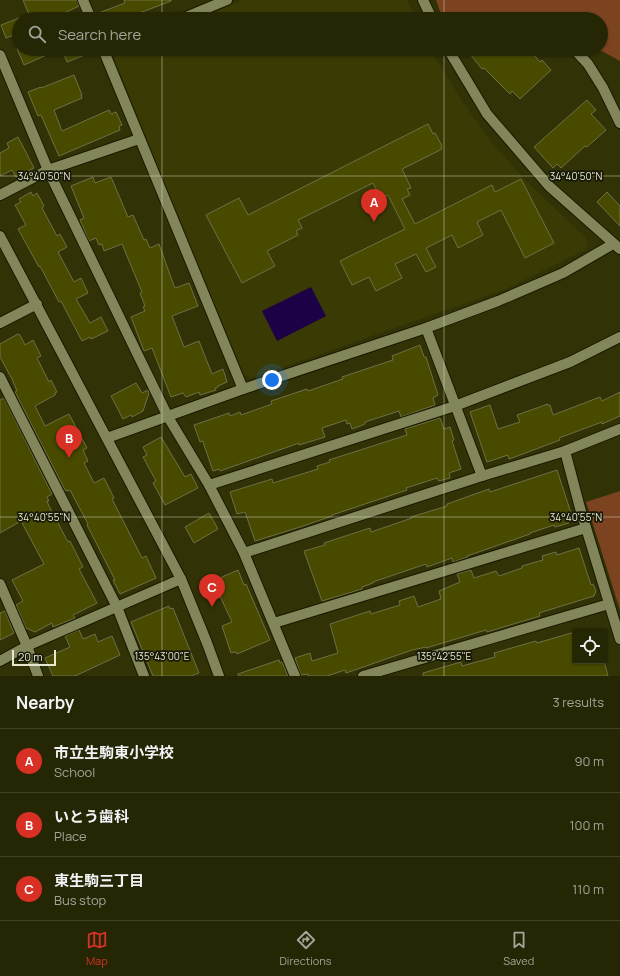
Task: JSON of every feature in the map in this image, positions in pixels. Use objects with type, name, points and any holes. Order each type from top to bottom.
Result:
[{"type":"street","points":[[83,0],[88,12]]},
{"type":"street","points":[[198,12],[227,0]]},
{"type":"street","points":[[424,0],[429,12]]},
{"type":"street","points":[[0,55],[48,170],[168,416],[208,485],[244,554],[295,676]]},
{"type":"street","points":[[107,56],[139,139],[243,389]]},
{"type":"street","points":[[107,438],[243,389],[426,328],[498,301],[563,273],[616,247],[549,186],[497,126],[487,114],[452,56]]},
{"type":"street","points":[[581,56],[588,64],[603,88],[620,123]]},
{"type":"street","points":[[0,195],[48,170],[139,139]]},
{"type":"street","points":[[0,236],[181,579],[219,676]]},
{"type":"street","points":[[0,323],[37,304]]},
{"type":"street","points":[[426,328],[482,476]]},
{"type":"street","points":[[208,485],[456,406],[570,362],[620,337]]},
{"type":"street","points":[[0,377],[117,607],[144,676]]},
{"type":"street","points":[[244,554],[482,476],[565,451],[620,429]]},
{"type":"street","points":[[565,451],[609,604],[616,615],[620,639]]},
{"type":"street","points":[[274,623],[586,528]]},
{"type":"street","points":[[0,661],[27,646],[181,579]]},
{"type":"street","points":[[0,584],[27,646],[38,676]]},
{"type":"street","points":[[363,676],[609,604]]},
{"type":"shaded area","points":[[243,0],[407,0],[413,12],[213,12]]},
{"type":"shaded area","points":[[436,0],[620,0],[620,61],[608,54],[608,12],[440,12]]},
{"type":"shaded area","points":[[115,56],[434,56],[462,101],[492,143],[524,179],[587,239],[587,249],[506,289],[252,378],[244,375],[114,58]]},
{"type":"shaded area","points":[[311,287],[326,316],[277,341],[262,311]]},
{"type":"shaded area","points":[[620,491],[620,610],[586,502]]},
{"type":"building","points":[[23,0],[77,0],[79,6],[66,12],[28,12]]},
{"type":"building","points":[[124,0],[171,0],[142,12],[101,12],[125,3]]},
{"type":"building","points":[[12,21],[12,36],[6,38],[1,25]]},
{"type":"building","points":[[20,56],[44,56],[24,65]]},
{"type":"building","points":[[65,56],[82,56],[67,62]]},
{"type":"building","points":[[472,56],[535,56],[540,62],[542,60],[551,70],[520,99],[512,91],[510,94],[484,68],[482,69]]},
{"type":"building","points":[[74,75],[82,98],[54,110],[62,131],[109,110],[111,114],[116,112],[122,125],[119,126],[120,130],[59,156],[41,115],[38,116],[28,92]]},
{"type":"building","points":[[587,100],[596,110],[591,114],[606,130],[587,147],[585,146],[561,168],[557,164],[553,168],[534,147]]},
{"type":"building","points":[[428,124],[433,134],[435,133],[442,146],[442,149],[402,169],[411,188],[407,189],[410,195],[402,199],[415,224],[492,185],[495,192],[521,179],[554,243],[525,258],[501,210],[477,222],[483,235],[458,248],[452,235],[426,248],[436,267],[426,272],[416,254],[395,264],[402,278],[376,291],[369,277],[352,285],[340,261],[405,229],[388,195],[381,198],[373,183],[298,220],[302,228],[296,231],[298,235],[267,251],[275,266],[242,283],[206,215],[239,198],[248,215]]},
{"type":"building","points":[[18,137],[34,168],[16,177],[12,170],[0,176],[0,153],[9,148],[7,143]]},
{"type":"building","points":[[93,177],[95,183],[111,177],[128,217],[133,215],[144,240],[146,239],[150,248],[159,244],[175,288],[189,283],[198,306],[172,316],[184,347],[199,341],[212,374],[223,369],[227,382],[215,388],[216,390],[200,395],[199,392],[186,397],[183,393],[171,397],[152,348],[144,351],[131,317],[145,311],[143,307],[145,306],[140,293],[142,292],[122,244],[104,251],[102,244],[99,245],[96,238],[89,241],[80,220],[84,218],[71,186]]},
{"type":"building","points":[[31,192],[33,196],[37,193],[44,206],[42,208],[57,236],[60,234],[67,247],[58,252],[74,282],[81,278],[88,293],[76,299],[90,323],[101,317],[108,331],[91,339],[90,337],[82,341],[61,301],[59,302],[40,266],[39,267],[18,229],[26,225],[15,205],[21,202],[19,199]]},
{"type":"building","points":[[607,192],[620,206],[620,226],[597,202]]},
{"type":"building","points":[[18,334],[25,345],[33,340],[41,356],[37,358],[49,382],[51,380],[57,392],[55,395],[35,406],[45,426],[69,414],[87,448],[83,450],[88,461],[84,463],[94,483],[104,478],[114,498],[112,499],[142,558],[146,556],[156,578],[120,594],[113,580],[115,580],[87,525],[88,524],[70,490],[66,491],[64,488],[15,392],[17,391],[12,379],[0,357],[0,344]]},
{"type":"building","points":[[420,345],[424,357],[426,357],[438,395],[433,398],[435,405],[401,417],[399,411],[365,422],[365,424],[352,429],[350,423],[347,424],[346,420],[322,428],[325,437],[299,445],[299,443],[220,471],[219,469],[213,471],[203,441],[200,442],[194,425],[229,413],[230,416],[240,412],[241,415],[272,404],[271,401],[307,389],[308,391],[343,379],[342,377],[393,360],[392,356]]},
{"type":"building","points":[[136,383],[142,393],[148,390],[149,393],[143,411],[132,417],[131,415],[123,419],[111,396]]},
{"type":"building","points":[[620,392],[620,416],[602,424],[602,422],[559,438],[560,440],[509,459],[508,455],[487,462],[470,412],[490,405],[498,429],[520,422],[517,415],[548,404],[549,406],[550,405],[553,415],[600,397],[602,401]]},
{"type":"building","points":[[4,398],[52,494],[47,497],[49,506],[68,542],[70,541],[83,567],[79,569],[97,603],[73,615],[75,618],[53,627],[52,623],[35,632],[26,628],[16,605],[23,601],[12,580],[44,564],[21,521],[0,533],[0,400]]},
{"type":"building","points":[[440,418],[444,429],[450,427],[454,440],[452,441],[461,469],[449,473],[450,478],[439,481],[437,478],[406,488],[407,490],[255,541],[245,512],[237,514],[230,492],[272,479],[273,483],[318,469],[317,466],[330,462],[329,460],[407,435],[405,429]]},
{"type":"building","points":[[161,437],[185,477],[191,474],[198,488],[165,505],[153,483],[156,481],[143,457],[147,455],[143,447]]},
{"type":"building","points":[[557,470],[572,516],[567,518],[569,523],[555,527],[554,525],[530,533],[453,562],[452,558],[427,567],[426,564],[373,582],[362,587],[362,589],[322,601],[304,551],[325,545],[324,543],[370,528],[371,532],[412,518],[411,517],[447,506],[447,504],[489,489],[490,492]]},
{"type":"building","points":[[209,513],[218,529],[194,543],[185,527]]},
{"type":"building","points":[[579,548],[591,585],[593,584],[596,591],[594,596],[539,613],[540,616],[487,632],[486,630],[426,648],[412,650],[346,673],[345,670],[327,676],[308,676],[308,674],[301,675],[295,658],[310,653],[312,661],[338,653],[330,624],[370,611],[371,614],[400,605],[399,601],[414,596],[418,607],[441,599],[439,591],[460,582],[457,574],[471,570],[474,578],[496,571],[499,576],[522,568],[522,566],[543,560],[542,556],[556,552],[557,555]]},
{"type":"building","points":[[238,570],[244,585],[246,584],[270,640],[237,654],[236,652],[231,653],[222,626],[232,622],[213,581]]},
{"type":"building","points":[[169,606],[170,609],[173,608],[199,673],[191,676],[153,676],[131,622]]},
{"type":"building","points":[[5,611],[14,633],[0,640],[0,613]]},
{"type":"building","points":[[79,630],[83,639],[95,634],[98,642],[112,636],[120,655],[75,676],[53,676],[45,658],[70,647],[65,636]]},
{"type":"building","points":[[572,633],[572,664],[605,664],[608,676],[423,676],[423,673],[461,662],[462,666],[495,657],[494,653],[536,641],[537,643]]},
{"type":"building","points":[[279,660],[280,663],[282,662],[288,676],[238,676],[238,674]]},
{"type":"place","name":"市立生駒東小学校","points":[[374,222]]},
{"type":"place","name":"いとう歯科","points":[[69,458]]},
{"type":"place","name":"東生駒三丁目","points":[[212,607]]}]
